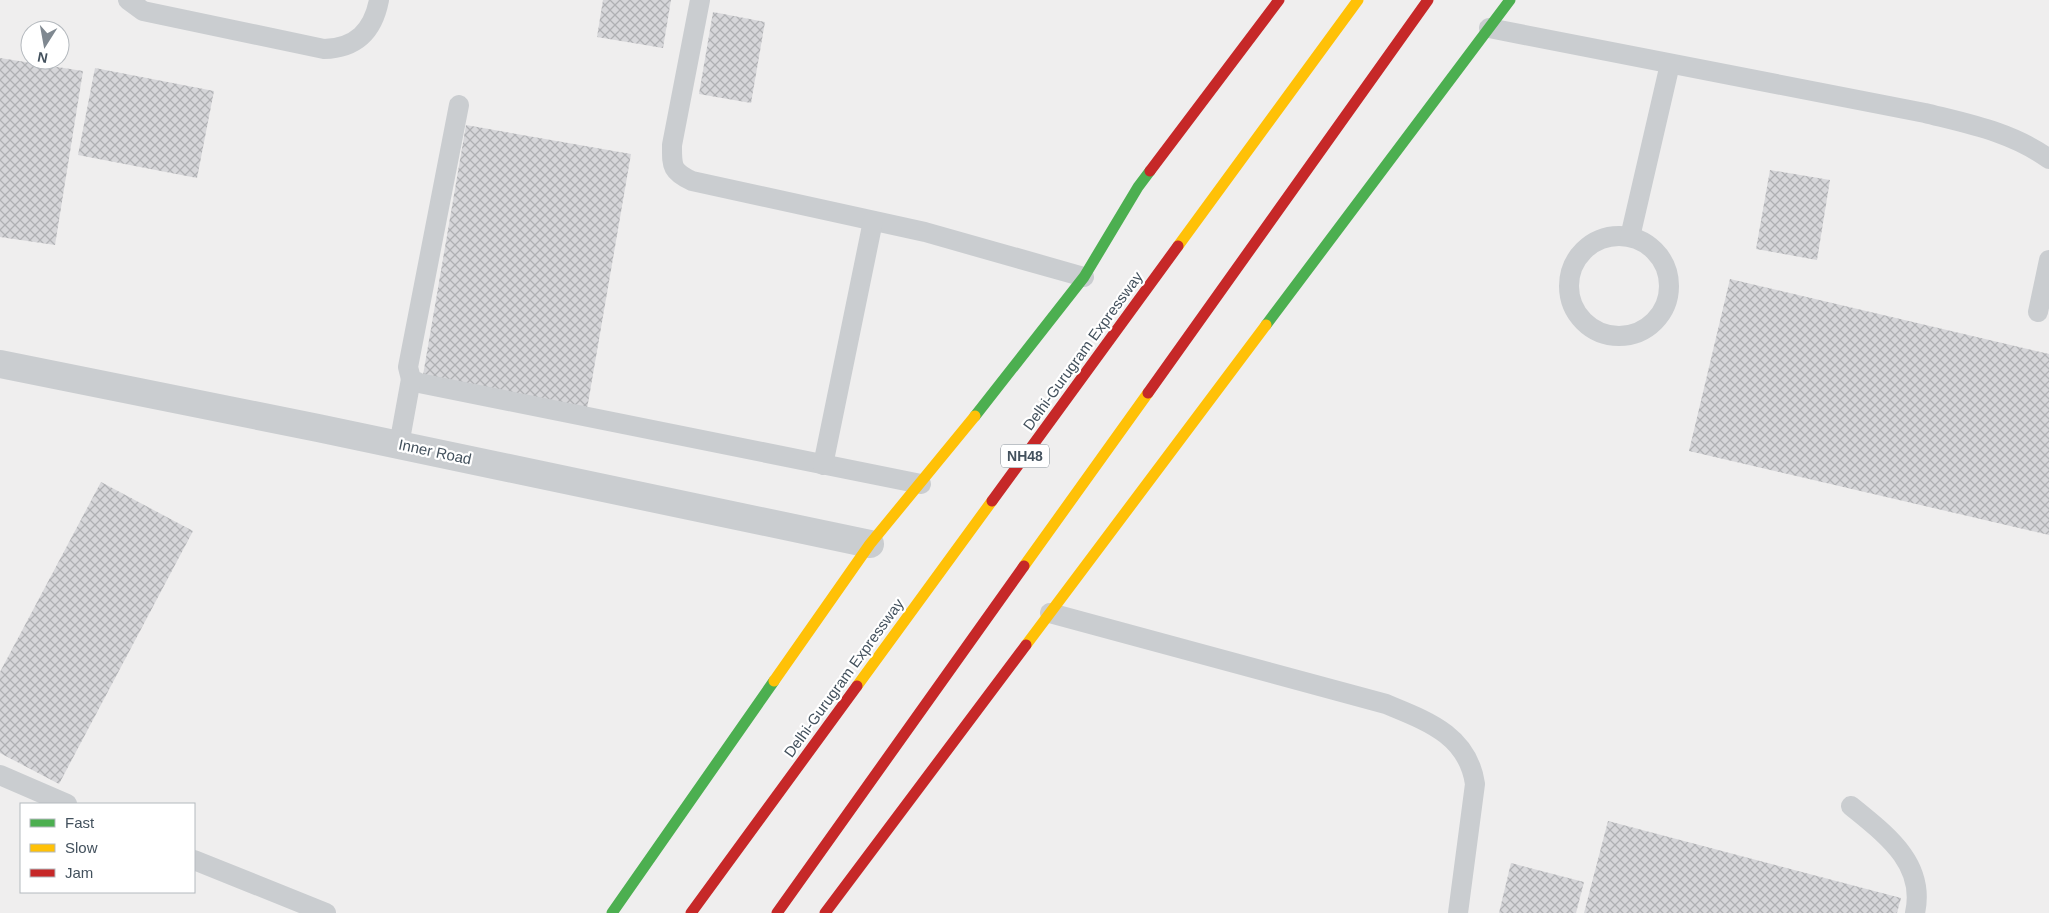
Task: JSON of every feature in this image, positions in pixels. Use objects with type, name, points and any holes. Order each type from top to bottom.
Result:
[{"type":"main road","points":[[612,913],[870,544],[1084,277],[1138,187],[1279,0]]},
{"type":"main road","name":"Delhi-Gurugram Expressway","points":[[691,913],[1358,0]]},
{"type":"main road","points":[[777,913],[1428,0]]},
{"type":"main road","points":[[825,913],[1510,0]]},
{"type":"street","name":"Inner Road","points":[[0,364],[399,445],[870,544]]},
{"type":"lane","points":[[128,0],[143,11],[324,49],[340,49],[362,36],[372,22],[379,0]]},
{"type":"lane","points":[[700,0],[672,145],[672,166],[680,176],[692,181],[925,232],[1084,277]]},
{"type":"lane","points":[[1489,28],[1925,113],[1994,130],[2015,139],[2049,159]]},
{"type":"lane","points":[[1630,237],[1670,64]]},
{"type":"lane","points":[[399,445],[411,379],[408,367],[459,105]]},
{"type":"lane","points":[[823,465],[873,221]]},
{"type":"lane","points":[[1613,236],[1630,237],[1646,244],[1660,255],[1668,270],[1670,288],[1667,305],[1658,320],[1644,331],[1628,336],[1612,337],[1596,332],[1578,316],[1569,294],[1569,278],[1574,263],[1584,250],[1597,241],[1613,236]]},
{"type":"lane","points":[[2038,312],[2049,260]]},
{"type":"lane","points":[[411,379],[419,383],[920,484]]},
{"type":"lane","points":[[1050,613],[1386,704],[1419,717],[1446,733],[1464,752],[1473,769],[1475,784],[1458,913]]},
{"type":"lane","points":[[0,775],[65,803]]},
{"type":"lane","points":[[1851,806],[1879,829],[1902,852],[1909,862],[1916,893],[1915,913]]},
{"type":"lane","points":[[195,860],[326,913]]},
{"type":"building","points":[[603,0],[671,0],[663,48],[597,37]]},
{"type":"building","points":[[713,12],[765,22],[751,103],[699,94]]},
{"type":"building","points":[[0,58],[20,61],[20,70],[70,69],[83,71],[55,245],[0,237]]},
{"type":"building","points":[[95,68],[214,91],[197,178],[78,155]]},
{"type":"building","points":[[466,125],[631,154],[587,409],[422,381]]},
{"type":"building","points":[[1770,170],[1830,180],[1817,260],[1756,249]]},
{"type":"building","points":[[1730,279],[2049,354],[2049,535],[1689,451]]},
{"type":"building","points":[[101,482],[193,531],[59,784],[0,753],[0,672]]},
{"type":"building","points":[[1608,821],[1901,898],[1897,913],[1584,913]]},
{"type":"building","points":[[1511,863],[1584,882],[1576,913],[1499,913]]},
{"type":"traffic: fast","points":[[1266,325],[1510,0]]},
{"type":"traffic: fast","points":[[975,416],[1084,277],[1138,187],[1150,171]]},
{"type":"traffic: fast","points":[[612,913],[774,681]]},
{"type":"traffic: slow","points":[[1178,246],[1358,0]]},
{"type":"traffic: slow","points":[[1026,645],[1266,325]]},
{"type":"traffic: slow","points":[[1024,566],[1148,393]]},
{"type":"traffic: slow","points":[[774,681],[870,544],[975,416]]},
{"type":"traffic: slow","points":[[857,686],[992,501]]},
{"type":"traffic: jam","points":[[1150,171],[1279,0]]},
{"type":"traffic: jam","points":[[1148,393],[1428,0]]},
{"type":"traffic: jam","points":[[992,501],[1178,246]]},
{"type":"traffic: jam","points":[[777,913],[1024,566]]},
{"type":"traffic: jam","points":[[825,913],[1026,645]]},
{"type":"traffic: jam","points":[[691,913],[857,686]]}]
